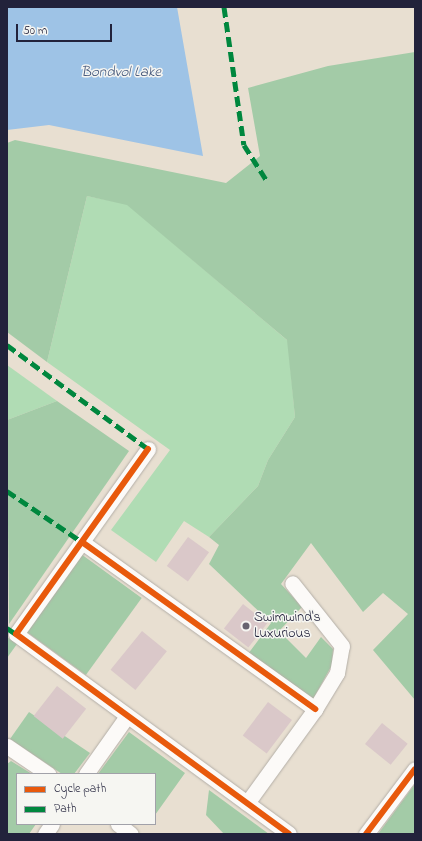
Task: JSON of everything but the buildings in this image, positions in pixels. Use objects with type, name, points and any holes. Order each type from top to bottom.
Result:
[{"type":"street","points":[[148,449],[16,634],[289,834]]},
{"type":"street","points":[[82,542],[315,710]]},
{"type":"street","points":[[247,803],[315,710],[336,673],[342,646],[292,583]]},
{"type":"street","points":[[87,773],[127,716]]},
{"type":"street","points":[[7,746],[47,773]]},
{"type":"street","points":[[366,834],[415,769]]},
{"type":"street","points":[[45,834],[51,825]]},
{"type":"street","points":[[119,825],[132,834]]},
{"type":"green space","points":[[415,52],[415,700],[373,650],[408,614],[383,593],[363,612],[311,543],[281,584],[302,607],[279,631],[306,658],[321,637],[333,649],[332,665],[312,701],[248,654],[271,623],[209,564],[219,545],[209,537],[258,486],[268,460],[295,417],[287,340],[127,205],[87,196],[47,362],[7,332],[7,143],[15,140],[226,183],[260,156],[248,88],[328,66]]},
{"type":"green space","points":[[87,196],[127,204],[288,341],[295,417],[268,460],[258,486],[209,537],[184,521],[156,562],[111,530],[170,450],[47,362]]},
{"type":"green space","points":[[7,365],[57,401],[7,420]]},
{"type":"green space","points":[[57,401],[129,451],[9,624],[7,420]]},
{"type":"green space","points":[[81,554],[142,598],[86,675],[25,631]]},
{"type":"green space","points":[[7,637],[17,644],[7,658]]},
{"type":"green space","points":[[29,712],[90,753],[75,773],[61,773],[10,739]]},
{"type":"green space","points":[[129,732],[185,773],[156,814],[156,773],[99,773]]},
{"type":"green space","points":[[11,761],[30,773],[16,773],[16,825],[35,825],[29,834],[7,834],[7,764]]},
{"type":"green space","points":[[415,784],[415,834],[378,834]]},
{"type":"green space","points":[[209,790],[269,834],[224,834],[206,815]]},
{"type":"water","name":"Bondvol Lake","points":[[7,7],[177,7],[203,156],[49,125],[7,130]]},
{"type":"marked path","points":[[224,7],[244,145],[267,181]]},
{"type":"marked path","points":[[7,345],[148,449]]},
{"type":"marked path","points":[[7,491],[82,542]]},
{"type":"marked path","points":[[7,628],[16,634]]},
{"type":"cycle path","points":[[148,449],[16,634],[289,834]]},
{"type":"cycle path","points":[[82,542],[315,709]]},
{"type":"cycle path","points":[[366,834],[415,769]]},
{"type":"place","name":"Swimwind's Luxurious","points":[[246,626]]}]
